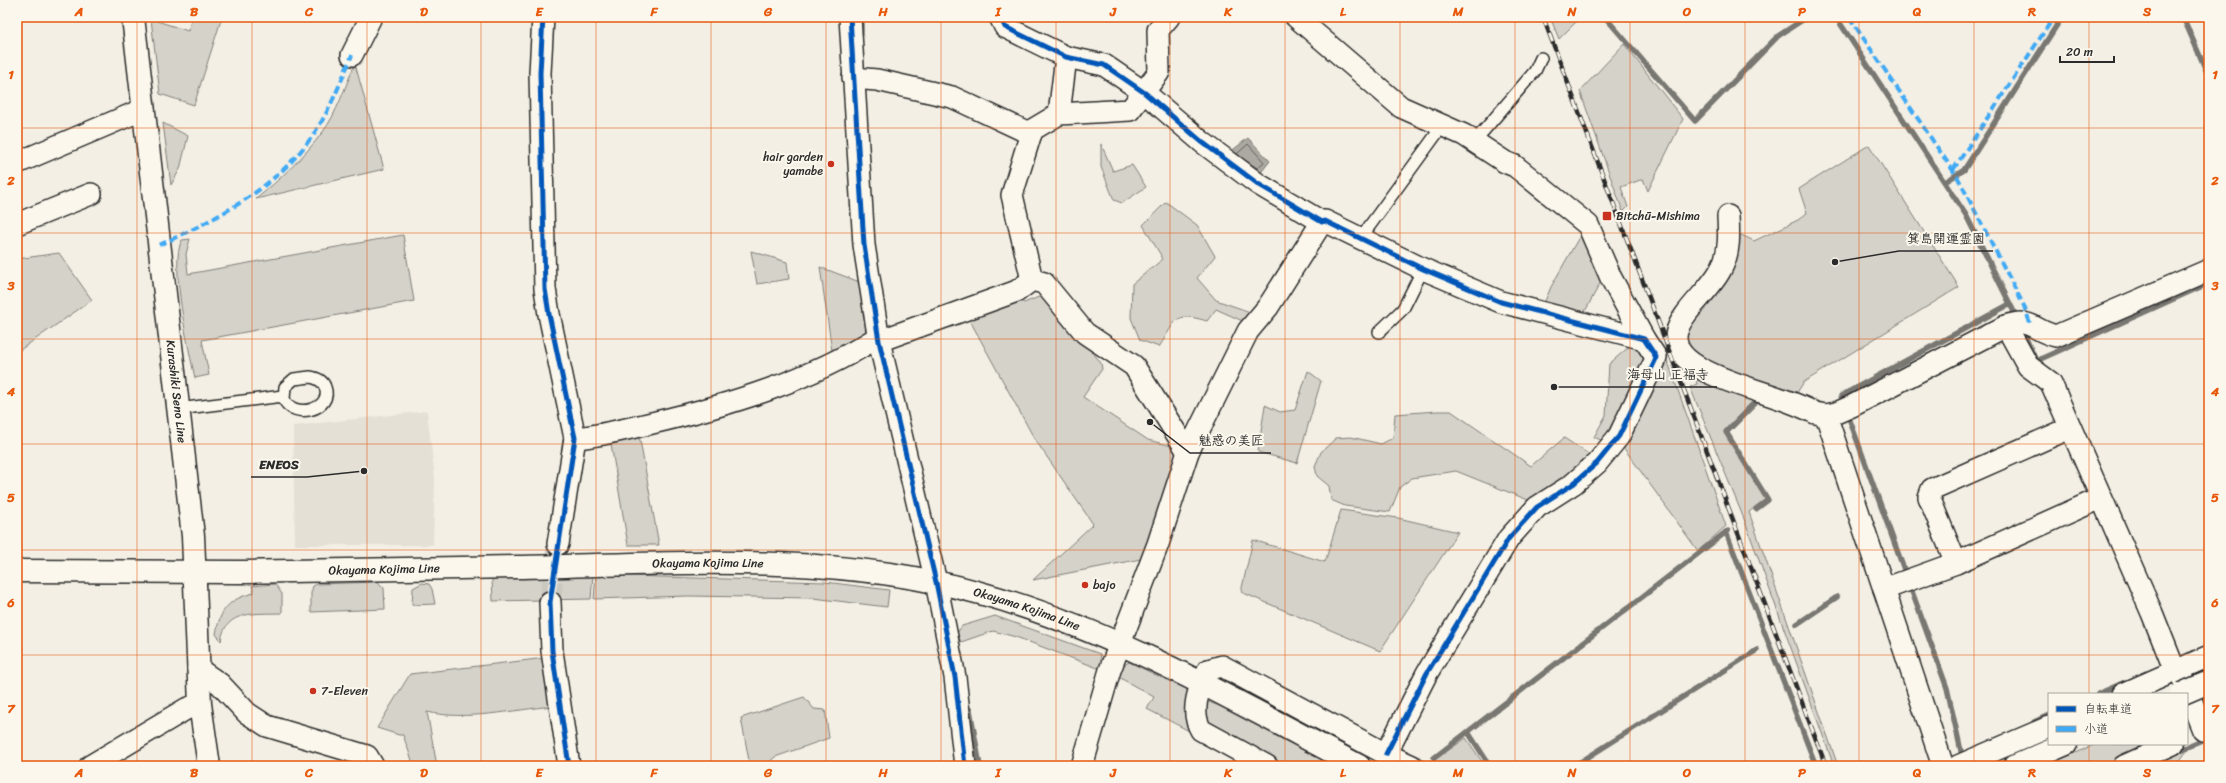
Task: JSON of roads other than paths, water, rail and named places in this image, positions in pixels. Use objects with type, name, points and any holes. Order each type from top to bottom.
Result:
[{"type":"main road","name":"Kurashiki Seno Line","points":[[133,17],[193,536],[200,704],[208,766]]},
{"type":"main road","name":"Okayama Kojima Line","points":[[17,571],[195,571],[710,563],[813,565],[936,582],[981,593],[1040,612],[1119,644],[1201,684],[1359,766]]},
{"type":"main road","points":[[2183,693],[2209,682]]},
{"type":"main road","points":[[2015,766],[2064,745]]},
{"type":"street","points":[[352,55],[371,17]]},
{"type":"street","points":[[543,17],[540,73],[545,289],[574,438],[558,544]]},
{"type":"street","points":[[850,17],[860,78],[864,244],[955,677],[965,766]]},
{"type":"street","points":[[1000,17],[1005,27],[1066,57],[1104,65],[1145,93],[1202,142],[1258,184],[1322,222],[1325,221],[1423,269],[1501,302],[1644,339]]},
{"type":"street","points":[[1032,280],[1012,195],[1032,130],[1059,114],[1130,110],[1145,93],[1159,72],[1160,60],[1158,30],[1169,17]]},
{"type":"street","points":[[1296,17],[1401,107],[1443,125],[1514,166],[1588,225],[1611,278],[1644,339],[1656,357],[1656,361],[1619,436],[1597,463],[1573,484],[1537,507],[1509,538],[1427,673],[1386,754]]},
{"type":"street","points":[[1059,114],[1066,57]]},
{"type":"street","points":[[860,78],[952,97],[1031,134]]},
{"type":"street","points":[[17,163],[144,109]]},
{"type":"street","points":[[17,223],[91,194]]},
{"type":"street","points":[[1728,216],[1729,248],[1721,270],[1712,284],[1683,317],[1677,333],[1678,350],[1685,358],[1710,373],[1815,413],[1838,411],[2014,324],[2030,323],[2042,333],[2056,336],[2209,270]]},
{"type":"street","points":[[1082,766],[1119,644],[1158,544],[1188,452],[1248,331],[1268,307],[1322,222]]},
{"type":"street","points":[[574,438],[595,436],[712,408],[820,369],[883,339],[1017,291],[1032,280]]},
{"type":"street","points":[[1032,280],[1044,283],[1085,333],[1134,366],[1188,452]]},
{"type":"street","points":[[2014,324],[2028,366],[2051,383],[2152,613],[2185,693]]},
{"type":"street","points":[[1656,357],[1678,350]]},
{"type":"street","points":[[1838,411],[1899,585],[1943,766]]},
{"type":"street","points":[[1956,563],[1929,497],[1932,490],[2070,428]]},
{"type":"street","points":[[1899,585],[1956,563],[2101,498]]},
{"type":"street","points":[[550,602],[552,651],[569,766]]},
{"type":"street","points":[[2125,693],[2174,666],[2209,656]]},
{"type":"street","points":[[1267,766],[1201,730],[1195,714],[1201,684],[1208,670],[1222,666],[1386,754],[1412,766]]},
{"type":"street","points":[[198,669],[220,684],[247,713],[267,726],[367,756],[373,766]]},
{"type":"street","points":[[2188,702],[2200,732]]},
{"type":"street","points":[[90,766],[119,759],[186,708],[200,704]]},
{"type":"street","points":[[1964,764],[2006,757],[2048,728]]},
{"type":"street","points":[[2124,766],[2171,745]]},
{"type":"lane","points":[[1474,142],[1535,70],[1541,58]]},
{"type":"lane","points":[[1360,239],[1443,125]]},
{"type":"lane","points":[[1379,332],[1404,309],[1423,269]]},
{"type":"lane","points":[[178,409],[284,396]]},
{"type":"water","points":[[1248,138],[1270,161],[1259,175],[1229,153]]},
{"type":"waterway","points":[[861,17],[861,34]]},
{"type":"waterway","points":[[1605,17],[1695,121],[1778,36],[1807,17]]},
{"type":"waterway","points":[[1836,17],[1966,215],[2018,320]]},
{"type":"waterway","points":[[1945,182],[1964,170],[2062,17]]},
{"type":"waterway","points":[[2183,17],[2209,77]]},
{"type":"waterway","points":[[2021,327],[2036,361],[2209,283]]},
{"type":"waterway","points":[[1963,760],[1947,688],[1841,396],[2010,304]]},
{"type":"waterway","points":[[1756,509],[1768,500],[1726,432],[1760,397]]},
{"type":"waterway","points":[[1728,531],[1726,532],[1816,766]]},
{"type":"waterway","points":[[1434,758],[1726,532]]},
{"type":"waterway","points":[[1797,624],[1837,597]]},
{"type":"waterway","points":[[1574,766],[1757,650]]},
{"type":"waterway","points":[[2100,693],[2123,683]]},
{"type":"waterway","points":[[970,710],[980,766]]},
{"type":"waterway","points":[[2034,722],[2048,715]]},
{"type":"waterway","points":[[1468,732],[1490,766]]},
{"type":"waterway","points":[[2176,752],[2209,738]]},
{"type":"tunnel","points":[[550,602],[557,548]]},
{"type":"railway","points":[[1543,17],[1826,766]]},
{"type":"place","name":"hair garden yamabe","points":[[831,164]]},
{"type":"place","name":"Bitchū-Mishima","points":[[1607,216]]},
{"type":"place","name":"箕島開運霊園","points":[[1835,262]]},
{"type":"place","name":"海母山 正福寺","points":[[1554,387]]},
{"type":"place","name":"魅惑の美匠","points":[[1150,422]]},
{"type":"place","name":"ENEOS","points":[[364,471]]},
{"type":"place","name":"bajo","points":[[1085,585]]},
{"type":"place","name":"7-Eleven","points":[[313,691]]}]
